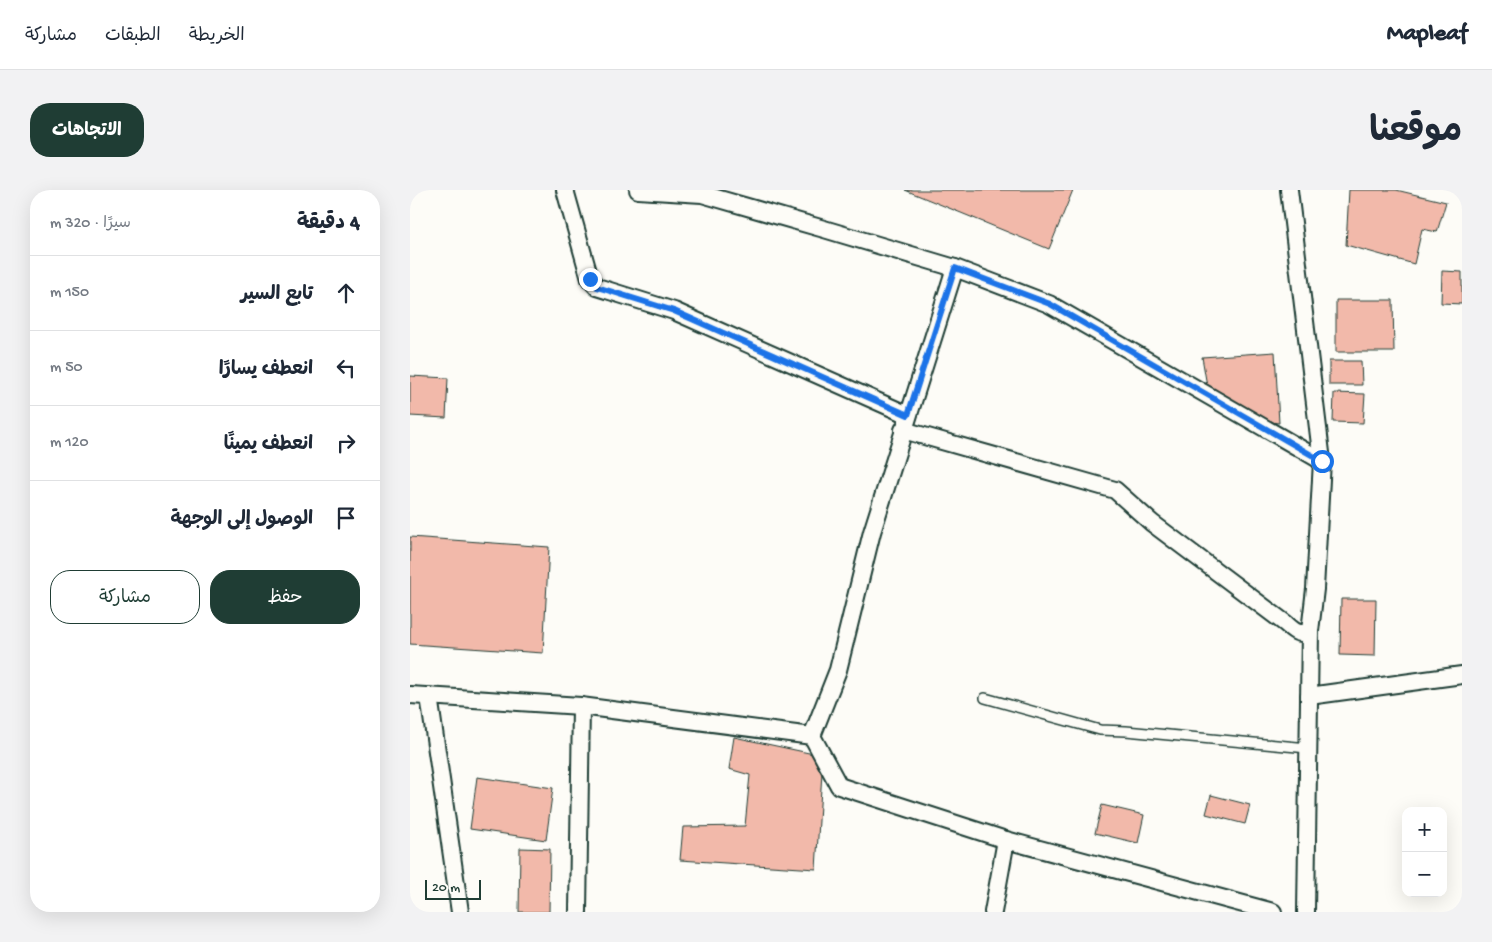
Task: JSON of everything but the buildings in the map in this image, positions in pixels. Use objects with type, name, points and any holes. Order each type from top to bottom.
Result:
[{"type":"street","points":[[565,190],[590,279],[597,287],[674,311],[906,423],[1115,490],[1152,523],[1295,632],[1304,634],[1310,630]]},
{"type":"street","points":[[638,190],[702,194],[955,268],[1050,304],[1322,461]]},
{"type":"street","points":[[1290,190],[1322,461],[1310,630],[1306,912]]},
{"type":"street","points":[[812,736],[838,670],[872,532],[955,268]]},
{"type":"street","points":[[1309,696],[1462,675]]},
{"type":"street","points":[[410,695],[581,706],[812,736]]},
{"type":"street","points":[[430,696],[460,912]]},
{"type":"street","points":[[578,912],[581,706]]},
{"type":"street","points":[[812,736],[840,786],[1006,840],[1273,912]]},
{"type":"street","points":[[993,912],[1006,840]]},
{"type":"lane","points":[[985,698],[1100,730],[1308,748]]},
{"type":"route","points":[[590,279],[597,287],[674,311],[908,415],[955,268],[1050,304],[1322,461]]}]
